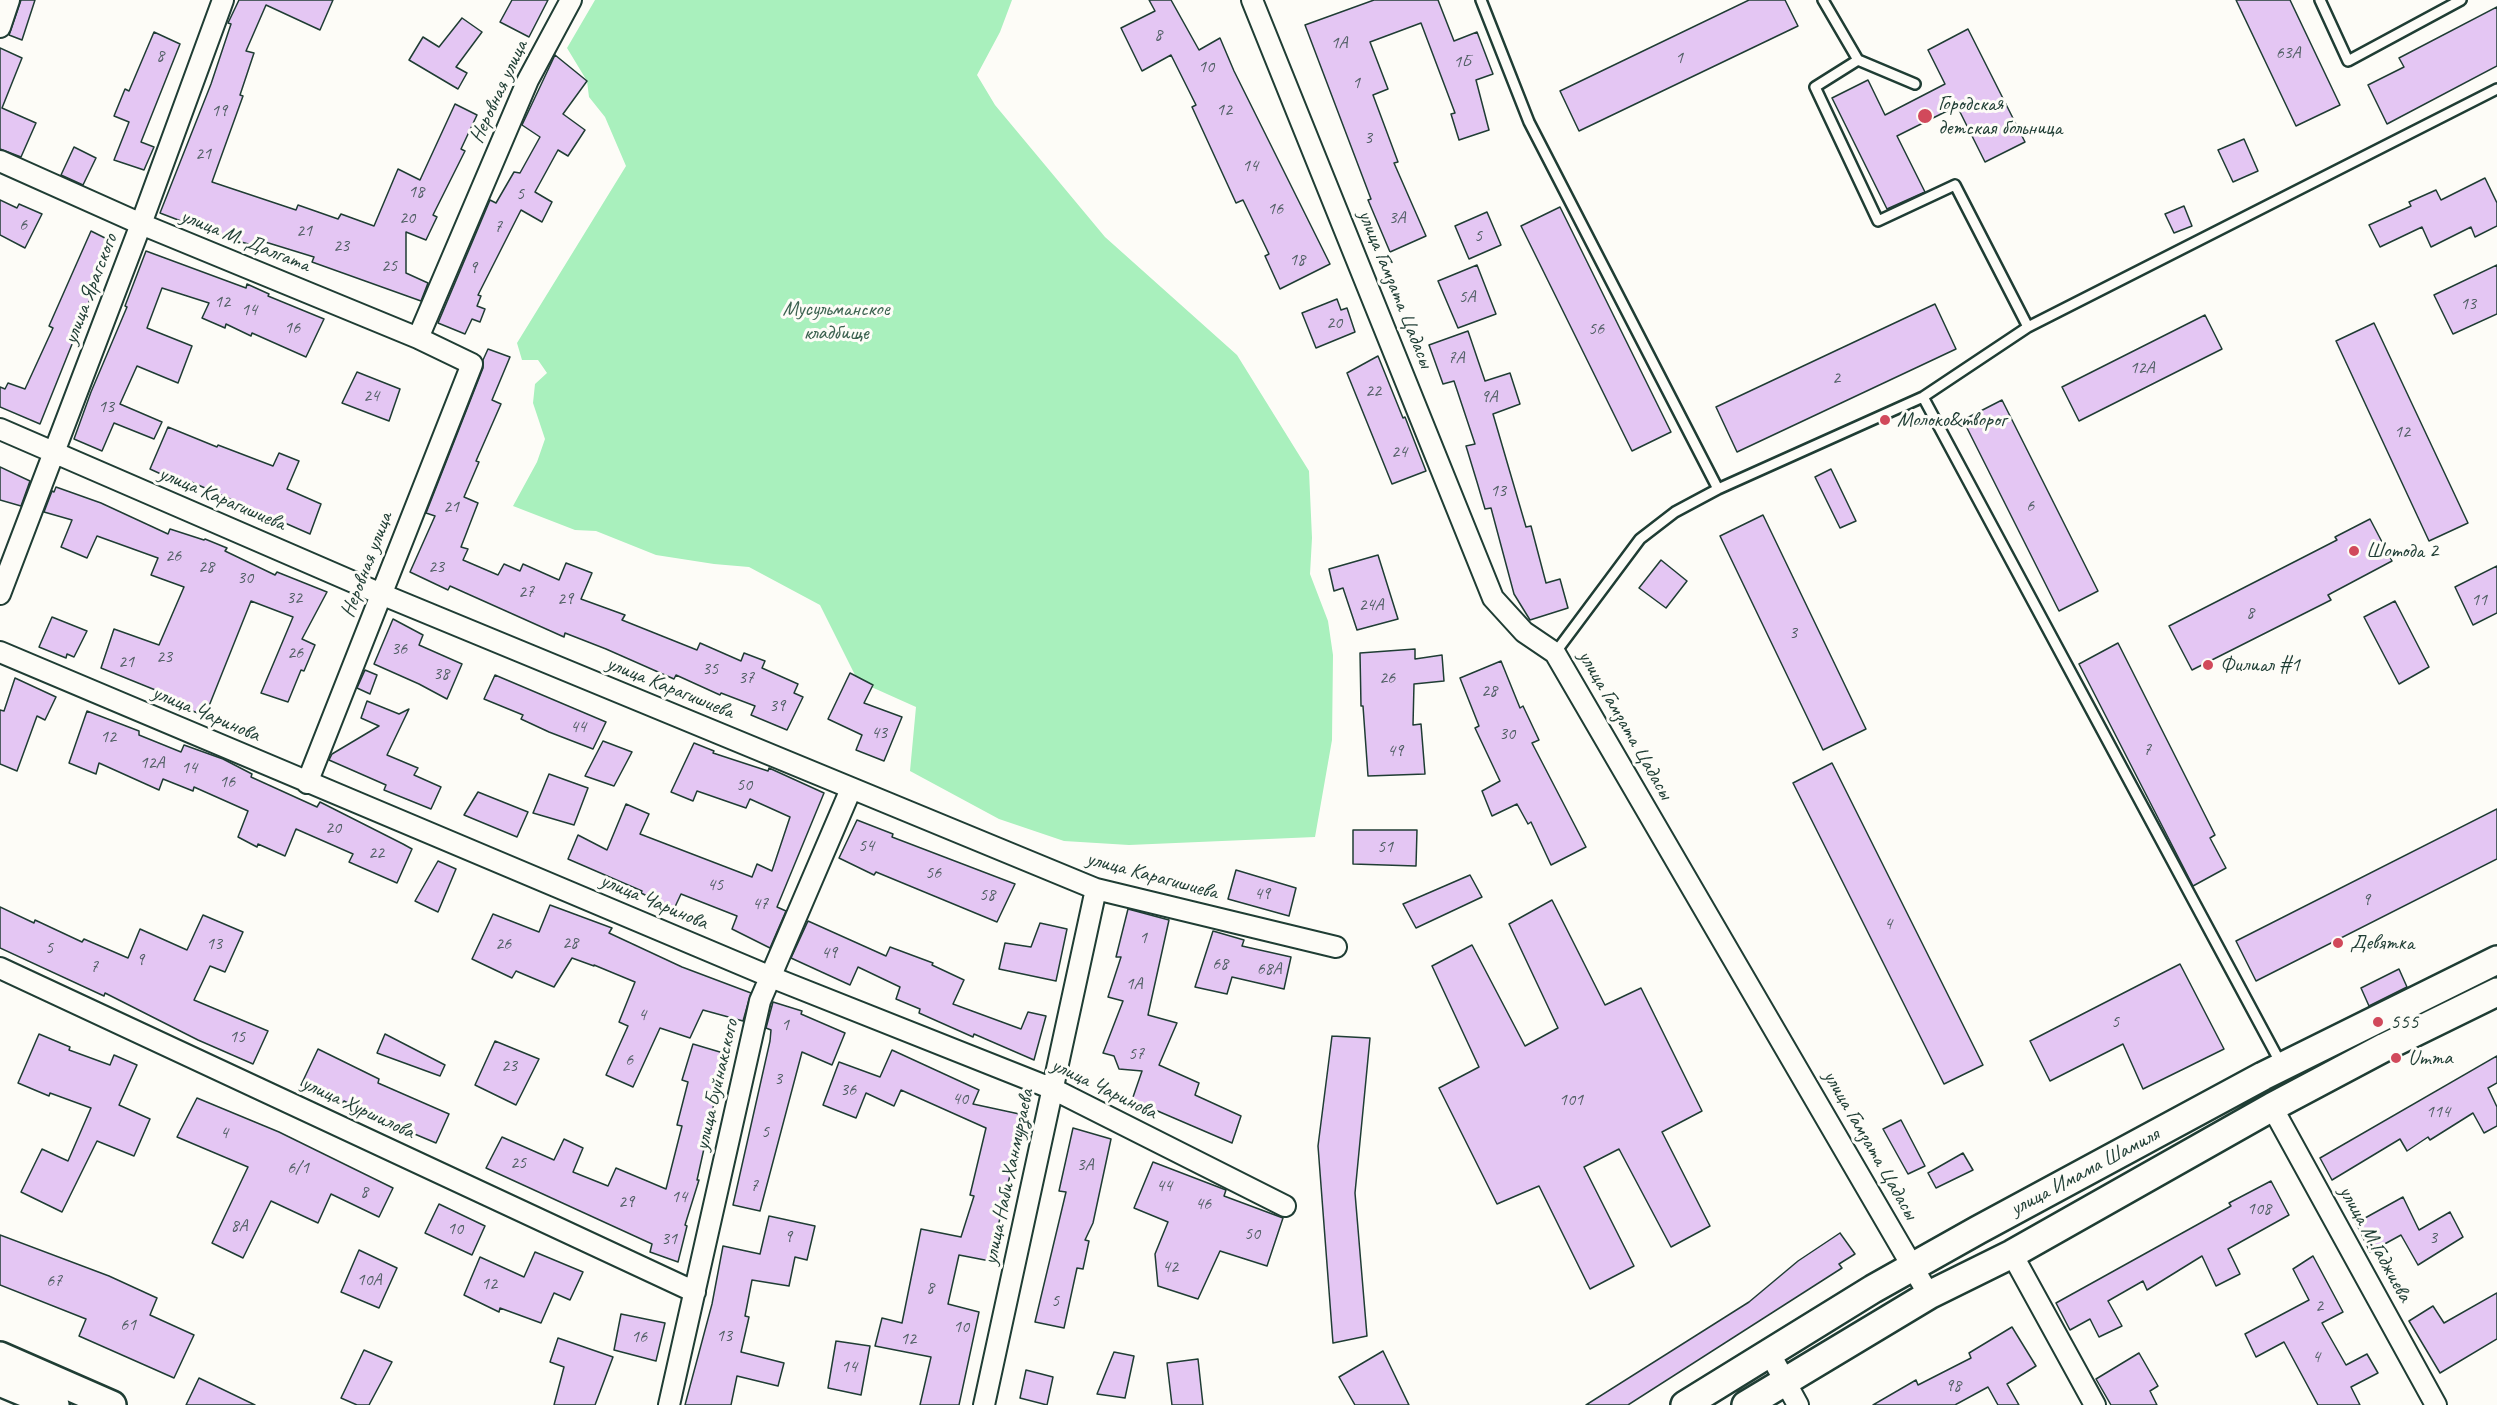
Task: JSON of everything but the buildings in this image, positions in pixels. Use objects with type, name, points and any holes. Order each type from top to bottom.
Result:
[{"type":"main road","name":"улица Имама Шамиля","points":[[1685,1405],[1912,1266],[2263,1076],[2497,960]]},
{"type":"main road","name":"улица Имама Шамиля","points":[[1746,1405],[1929,1295],[2012,1254],[2272,1107],[2385,1047],[2497,993]]},
{"type":"main road","points":[[0,1356],[112,1405]]},
{"type":"main road","points":[[0,1382],[55,1405]]},
{"type":"street","points":[[0,27],[9,0]]},
{"type":"street","name":"улица Ярагского","points":[[0,594],[141,224],[223,0]]},
{"type":"street","name":"Неровная улица","points":[[418,338],[528,80],[571,0]]},
{"type":"street","name":"улица Гамзата Цадасы","points":[[1252,0],[1493,598],[1524,632],[1555,653],[1929,1295]]},
{"type":"street","name":"улица М. Далгата","points":[[0,161],[141,224],[418,338],[472,364]]},
{"type":"street","name":"Неровная улица","points":[[307,783],[472,364]]},
{"type":"street","name":"улица Карагишиева","points":[[0,429],[381,594],[1095,889],[1336,947]]},
{"type":"street","name":"улица Чаринова","points":[[0,652],[771,977],[1053,1089],[1285,1206]]},
{"type":"street","name":"улица Буйнакского","points":[[669,1405],[760,1001],[851,789]]},
{"type":"street","name":"улица Наби Ханмурзаева","points":[[984,1405],[1095,889]]},
{"type":"street","name":"улица Хуршилова","points":[[0,968],[695,1292]]},
{"type":"street","name":"улица М.Гаджиева","points":[[2272,1107],[2436,1405]]},
{"type":"street","points":[[2012,1254],[2095,1405]]},
{"type":"street","points":[[1770,1354],[1798,1405]]},
{"type":"lane","points":[[1481,0],[1528,122],[1718,489]]},
{"type":"lane","points":[[1823,0],[1858,60],[1915,84]]},
{"type":"lane","points":[[2320,0],[2348,61],[2461,0]]},
{"type":"lane","points":[[1858,60],[1815,87],[1878,221],[1955,185],[2028,327]]},
{"type":"lane","points":[[1555,653],[1640,539],[1675,512],[1718,489],[1923,397],[2028,327],[2497,88]]},
{"type":"lane","points":[[1923,397],[2279,1060]]},
{"type":"green space","name":"Мусульманское кладбище","points":[[595,0],[1012,0],[1000,32],[977,75],[995,105],[1105,237],[1237,355],[1309,471],[1312,538],[1310,574],[1328,621],[1333,655],[1332,740],[1315,837],[1129,845],[1064,841],[999,819],[910,771],[916,707],[858,681],[820,605],[749,567],[656,555],[596,531],[575,530],[513,506],[537,462],[545,439],[533,403],[535,384],[547,373],[538,360],[522,360],[517,343],[626,166],[605,117],[589,97],[587,81],[567,48]]},
{"type":"place","name":"Городская детская больница","points":[[1925,116]]},
{"type":"place","name":"Молоко&творог","points":[[1885,420]]},
{"type":"place","name":"Шотода 2","points":[[2354,551]]},
{"type":"place","name":"Филиал #1","points":[[2208,665]]},
{"type":"place","name":"Девятка","points":[[2338,943]]},
{"type":"place","name":"555","points":[[2378,1022]]},
{"type":"place","name":"Umma","points":[[2396,1058]]}]
